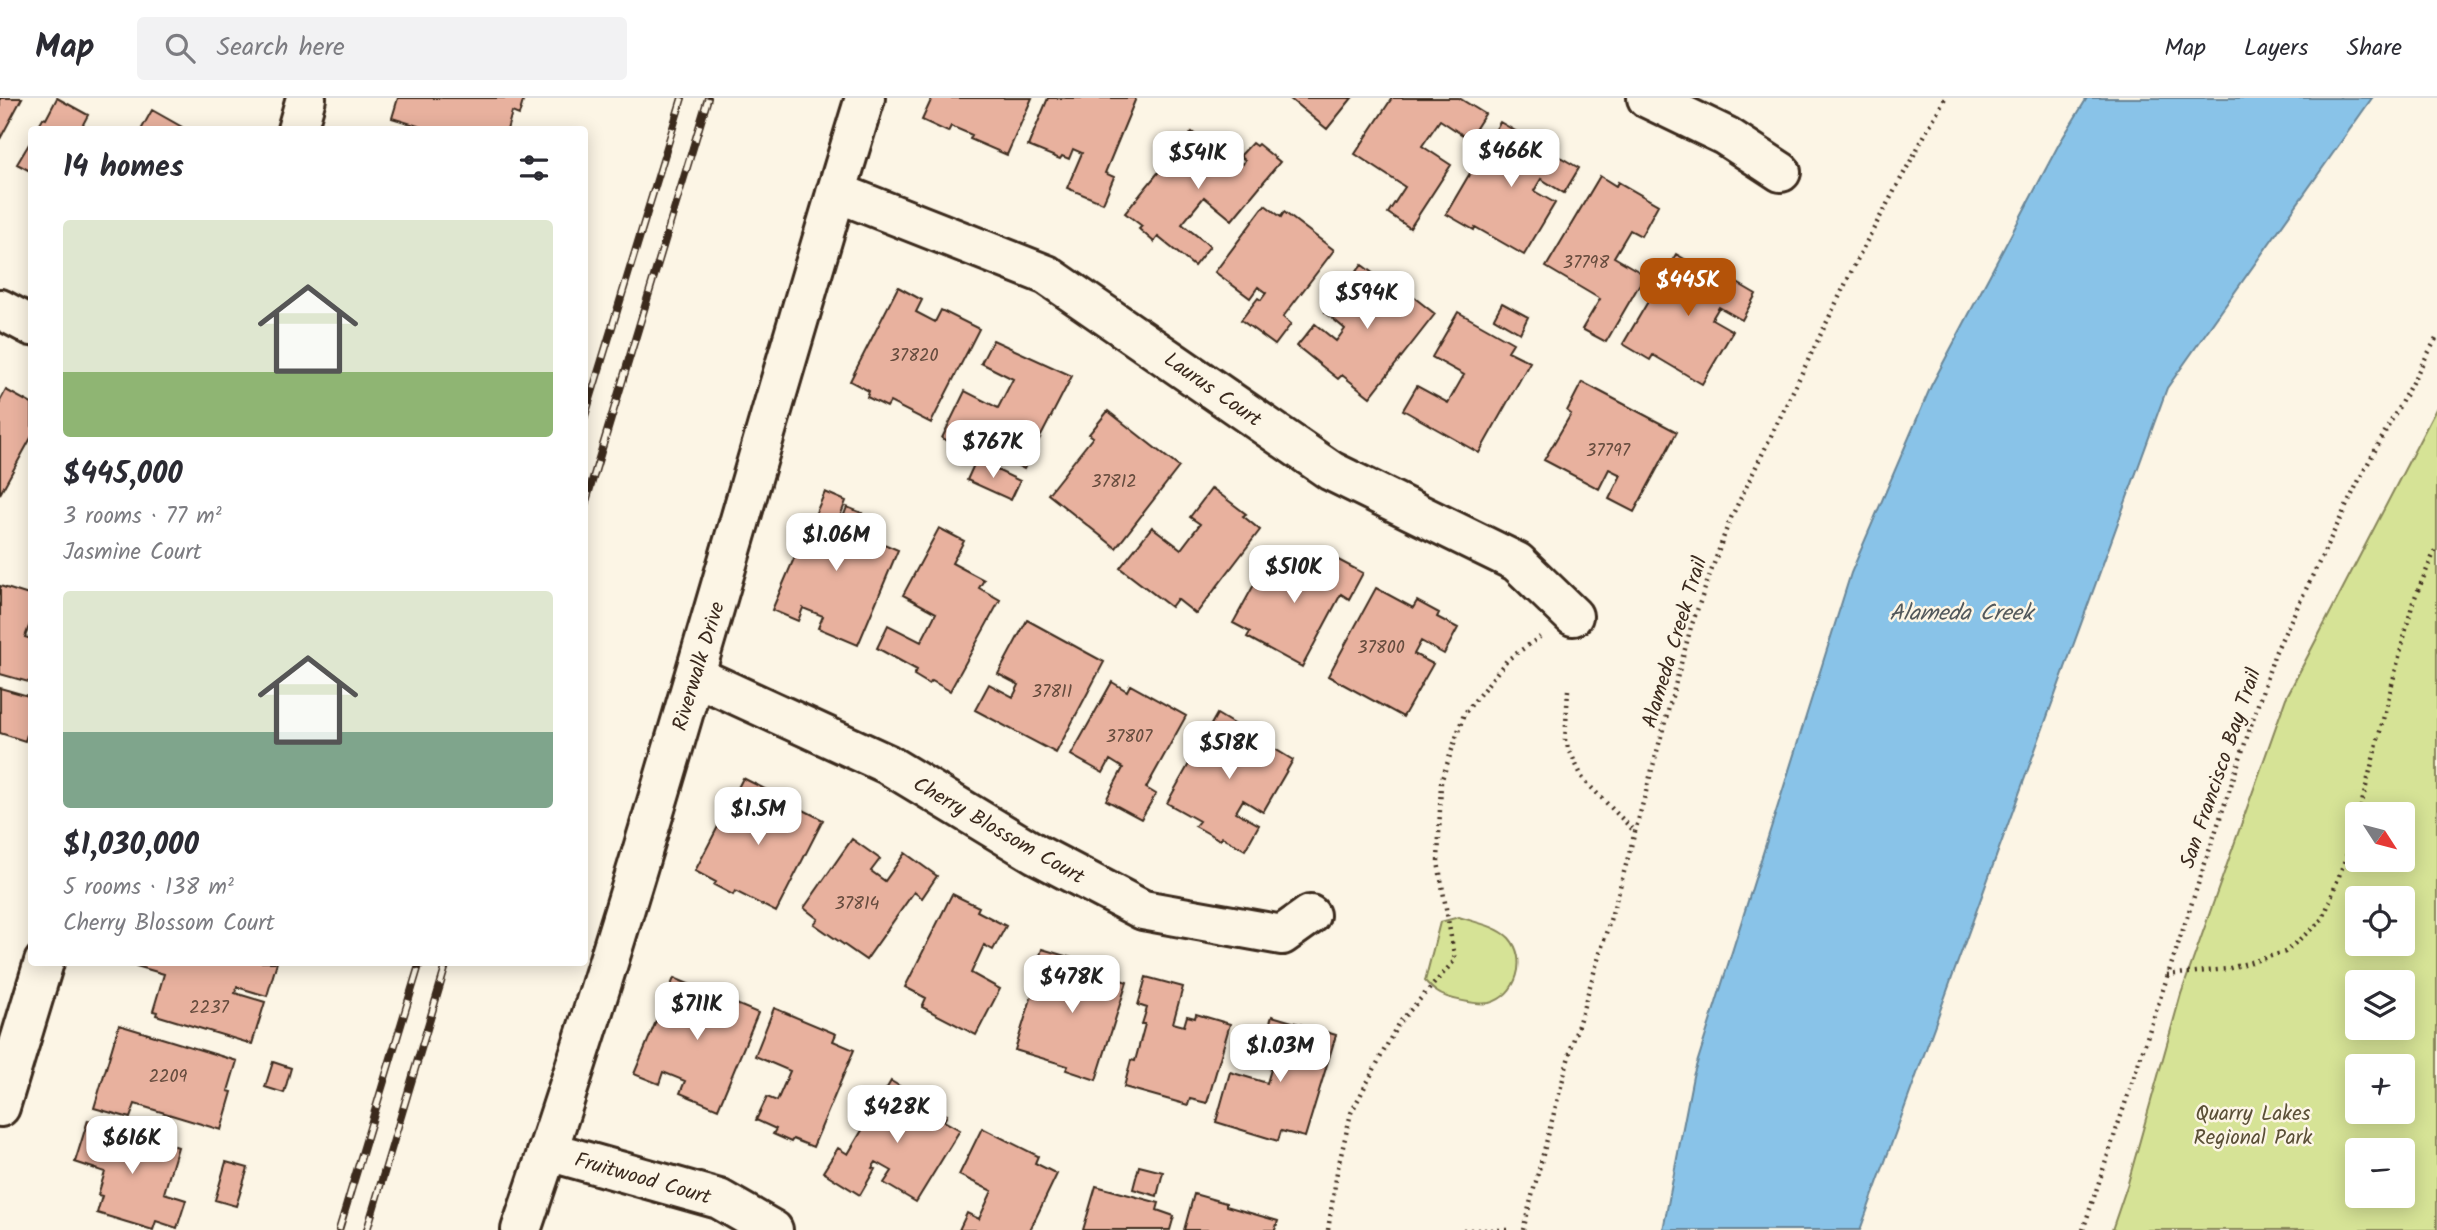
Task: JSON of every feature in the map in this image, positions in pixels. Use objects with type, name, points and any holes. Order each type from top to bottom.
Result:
[{"type":"street","points":[[298,126],[306,98]]},
{"type":"street","name":"Riverwalk Drive","points":[[521,1230],[695,676],[864,98]]},
{"type":"street","points":[[1647,98],[1726,136],[1781,172]]},
{"type":"street","name":"Laurus Court","points":[[836,192],[1047,275],[1331,471],[1517,562],[1573,615]]},
{"type":"street","points":[[0,309],[28,324]]},
{"type":"street","name":"Cherry Blossom Court","points":[[695,676],[887,764],[1036,853],[1143,910],[1282,935],[1310,915]]},
{"type":"street","points":[[0,1107],[43,966]]},
{"type":"street","name":"Fruitwood Court","points":[[548,1151],[719,1199],[773,1230]]},
{"type":"path","name":"Alameda Creek Trail","points":[[1523,1230],[1572,1045],[1635,832],[1691,627],[1729,522],[1862,250],[1945,98]]},
{"type":"path","name":"San Francisco Bay Trail","points":[[2083,1230],[2274,653],[2360,478],[2437,337]]},
{"type":"path","points":[[2362,802],[2413,602],[2437,546]]},
{"type":"path","points":[[1328,1230],[1337,1172],[1351,1113],[1398,1024],[1455,960],[1438,862],[1441,782],[1464,714],[1507,660],[1573,615]]},
{"type":"path","points":[[1568,690],[1565,741],[1583,779],[1635,832]]},
{"type":"path","points":[[2167,975],[2227,969],[2285,952],[2323,919],[2345,860]]},
{"type":"path","points":[[1463,1230],[1512,1230]]},
{"type":"green space","name":"Quarry Lakes Regional Park","points":[[2437,407],[2437,1230],[2112,1230],[2128,1183],[2181,994],[2286,698]]},
{"type":"green space","points":[[1459,917],[1498,930],[1509,938],[1515,947],[1518,956],[1517,976],[1507,993],[1499,999],[1484,1003],[1455,999],[1441,995],[1425,981],[1440,922]]},
{"type":"water","name":"Alameda Creek","points":[[2087,98],[2372,98],[2167,388],[1860,1230],[1663,1230],[1693,1076],[1851,573],[1931,386],[2059,144]]},
{"type":"building","points":[[0,98],[22,98],[0,139]]},
{"type":"building","points":[[57,98],[88,115],[82,126],[38,126],[43,118],[46,119]]},
{"type":"building","points":[[398,98],[524,98],[519,115],[512,112],[508,126],[418,126],[392,118]]},
{"type":"building","points":[[932,98],[1032,98],[1007,155],[970,139],[972,135],[951,126],[948,132],[922,120]]},
{"type":"building","points":[[1048,98],[1136,98],[1105,173],[1114,177],[1103,203],[1067,188],[1082,153],[1073,149],[1069,159],[1062,156],[1060,159],[1028,146]]},
{"type":"building","points":[[1289,98],[1352,98],[1327,129]]},
{"type":"building","points":[[1392,98],[1459,98],[1485,114],[1469,139],[1440,120],[1422,146],[1451,165],[1410,228],[1388,213],[1405,187],[1355,154]]},
{"type":"building","points":[[152,110],[180,126],[143,126]]},
{"type":"building","points":[[1500,122],[1579,168],[1564,193],[1541,179],[1534,191],[1555,203],[1524,255],[1446,214]]},
{"type":"building","points":[[1192,132],[1209,147],[1214,141],[1243,164],[1245,160],[1240,156],[1252,143],[1256,146],[1258,144],[1280,162],[1232,220],[1204,197],[1182,224],[1210,246],[1194,266],[1158,237],[1154,242],[1139,229],[1142,226],[1125,213],[1175,152],[1169,148],[1176,139],[1182,144]]},
{"type":"building","points":[[28,146],[28,170],[17,164]]},
{"type":"building","points":[[1600,176],[1616,186],[1618,182],[1658,205],[1641,236],[1630,230],[1614,257],[1645,275],[1606,342],[1582,329],[1600,299],[1546,267]]},
{"type":"building","points":[[1265,205],[1281,217],[1284,212],[1334,250],[1283,317],[1291,324],[1275,345],[1241,320],[1258,298],[1261,300],[1266,293],[1258,287],[1250,298],[1215,272]]},
{"type":"building","points":[[1676,254],[1707,272],[1710,267],[1756,294],[1742,320],[1719,307],[1712,319],[1733,331],[1702,384],[1653,355],[1650,360],[1623,344]]},
{"type":"building","points":[[1362,265],[1407,299],[1411,295],[1435,314],[1370,397],[1342,375],[1338,379],[1297,346],[1315,324],[1336,341],[1345,329],[1325,312]]},
{"type":"building","points":[[898,287],[922,300],[916,312],[935,322],[941,310],[979,329],[931,423],[890,402],[887,407],[867,397],[869,391],[850,381]]},
{"type":"building","points":[[1502,303],[1528,317],[1520,333],[1494,318]]},
{"type":"building","points":[[1458,312],[1513,343],[1508,351],[1530,362],[1479,453],[1403,410],[1417,386],[1448,403],[1464,375],[1432,357]]},
{"type":"building","points":[[993,340],[1072,376],[1024,469],[1003,458],[999,466],[942,438],[965,391],[998,408],[1013,379],[981,363]]},
{"type":"building","points":[[1582,382],[1677,432],[1634,512],[1609,499],[1621,475],[1609,469],[1599,489],[1544,460],[1571,414],[1567,411]]},
{"type":"building","points":[[6,390],[28,402],[28,443],[0,494],[0,401]]},
{"type":"building","points":[[1108,411],[1179,467],[1116,548],[1048,494],[1093,437],[1089,434]]},
{"type":"building","points":[[976,460],[1020,481],[1011,500],[967,480]]},
{"type":"building","points":[[1212,488],[1246,514],[1243,516],[1260,530],[1196,614],[1177,599],[1171,607],[1120,568],[1152,527],[1181,549],[1200,524],[1190,517]]},
{"type":"building","points":[[825,492],[846,501],[839,519],[842,520],[847,507],[862,513],[854,531],[898,550],[858,645],[818,628],[823,616],[803,608],[798,621],[772,610]]},
{"type":"building","points":[[939,528],[964,541],[952,563],[984,580],[979,588],[1000,600],[950,691],[932,681],[929,684],[914,675],[917,670],[877,648],[888,625],[921,642],[936,613],[903,595]]},
{"type":"building","points":[[1273,550],[1304,567],[1308,573],[1303,583],[1312,588],[1329,555],[1363,573],[1349,599],[1341,594],[1302,667],[1247,637],[1250,632],[1233,623]]},
{"type":"building","points":[[0,586],[28,595],[28,629],[25,637],[28,638],[28,682],[0,674]]},
{"type":"building","points":[[1376,588],[1413,608],[1417,601],[1439,613],[1437,617],[1458,628],[1444,654],[1421,641],[1414,654],[1433,664],[1403,717],[1328,676]]},
{"type":"building","points":[[1027,620],[1104,662],[1056,753],[975,710],[989,684],[1013,697],[1019,685],[998,674]]},
{"type":"building","points":[[1112,682],[1127,691],[1130,685],[1186,716],[1146,788],[1156,794],[1141,819],[1106,800],[1123,768],[1110,760],[1103,773],[1071,755]]},
{"type":"building","points":[[0,688],[28,696],[28,732],[25,741],[0,733]]},
{"type":"building","points":[[1217,714],[1293,760],[1263,812],[1243,800],[1236,812],[1259,825],[1245,850],[1195,826],[1199,821],[1167,803]]},
{"type":"building","points":[[743,778],[767,790],[764,794],[776,801],[772,808],[781,813],[788,802],[823,820],[776,912],[735,891],[733,895],[695,871]]},
{"type":"building","points":[[852,839],[880,859],[871,871],[885,881],[905,853],[937,876],[922,898],[914,892],[866,960],[814,924],[818,919],[804,908]]},
{"type":"building","points":[[952,894],[979,907],[977,911],[1006,926],[993,950],[984,945],[971,973],[1000,989],[976,1035],[922,1007],[926,998],[905,987]]},
{"type":"building","points":[[1042,949],[1095,965],[1093,970],[1127,982],[1096,1080],[1066,1070],[1068,1066],[1015,1050],[1033,992],[1055,999],[1059,986],[1033,978]]},
{"type":"building","points":[[136,966],[276,966],[267,996],[237,987],[235,993],[265,1002],[252,1044],[156,1015],[157,1012],[153,1011],[164,974]]},
{"type":"building","points":[[1146,977],[1183,987],[1173,1023],[1184,1026],[1187,1016],[1195,1018],[1196,1014],[1230,1024],[1207,1103],[1190,1099],[1188,1105],[1124,1087],[1131,1060],[1135,1061],[1145,1024],[1142,1024],[1147,1008],[1138,1005]]},
{"type":"building","points":[[674,978],[758,1013],[718,1109],[680,1093],[685,1081],[663,1072],[659,1084],[634,1074]]},
{"type":"building","points":[[774,1008],[836,1034],[833,1041],[854,1050],[813,1147],[773,1134],[776,1129],[756,1120],[767,1097],[777,1101],[790,1071],[755,1056]]},
{"type":"building","points":[[1272,1016],[1336,1035],[1305,1137],[1281,1131],[1278,1141],[1216,1122],[1230,1072],[1267,1083],[1276,1052],[1262,1048]]},
{"type":"building","points":[[119,1025],[237,1061],[228,1091],[232,1092],[221,1130],[135,1104],[130,1118],[94,1108]]},
{"type":"building","points":[[273,1062],[291,1068],[284,1093],[265,1087]]},
{"type":"building","points":[[891,1081],[947,1115],[944,1121],[960,1130],[916,1202],[884,1183],[892,1171],[876,1162],[872,1168],[875,1169],[860,1195],[823,1172],[838,1148],[848,1154]]},
{"type":"building","points":[[88,1120],[178,1147],[164,1193],[186,1200],[177,1228],[156,1221],[153,1230],[97,1213],[102,1196],[98,1195],[105,1172],[75,1162]]},
{"type":"building","points":[[982,1128],[1038,1156],[1035,1163],[1057,1174],[1030,1230],[959,1230],[967,1213],[979,1219],[992,1191],[959,1175]]},
{"type":"building","points":[[226,1162],[248,1168],[236,1206],[215,1200]]},
{"type":"building","points":[[1139,1166],[1163,1172],[1157,1196],[1133,1189]]},
{"type":"building","points":[[1096,1186],[1159,1203],[1157,1210],[1174,1216],[1170,1230],[1083,1230]]},
{"type":"building","points":[[1194,1194],[1278,1221],[1275,1230],[1184,1230]]},
{"type":"railway","points":[[588,406],[682,98]]},
{"type":"railway","points":[[588,495],[708,98]]},
{"type":"railway","points":[[339,1230],[419,966]]},
{"type":"railway","points":[[367,1230],[446,966]]}]
